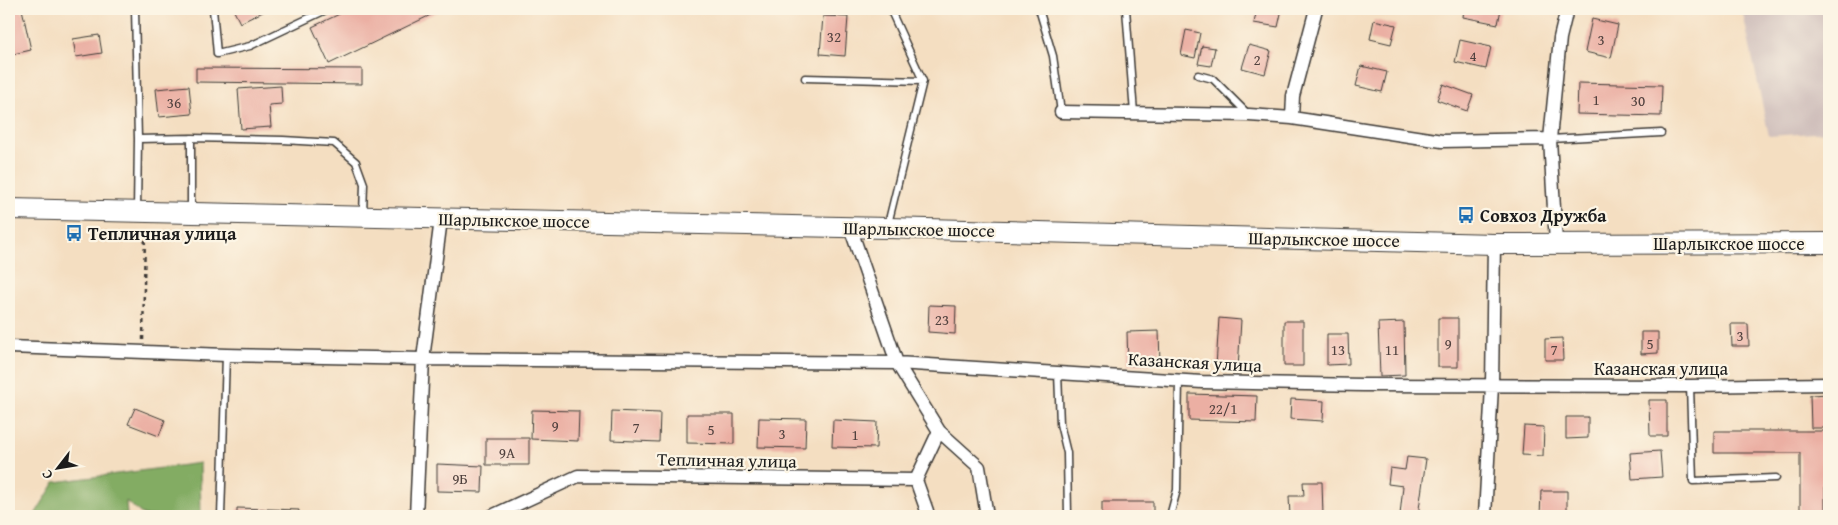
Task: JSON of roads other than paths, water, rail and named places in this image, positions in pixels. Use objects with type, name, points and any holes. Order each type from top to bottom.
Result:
[{"type":"main road","name":"Шарлыкское шоссе","points":[[9,209],[850,227],[1494,244],[1829,243]]},
{"type":"street","points":[[1292,118],[1293,96],[1316,9]]},
{"type":"street","points":[[1556,243],[1550,139],[1560,38],[1567,9]]},
{"type":"street","points":[[1061,112],[1249,115],[1292,118],[1442,142],[1550,139]]},
{"type":"street","points":[[416,516],[423,359],[441,219]]},
{"type":"street","points":[[850,227],[896,363],[939,431],[979,467],[988,516]]},
{"type":"street","points":[[1485,516],[1492,386],[1494,244]]},
{"type":"street","name":"Казанская улица","points":[[9,348],[423,359],[896,363],[1179,380],[1363,385],[1690,386],[1829,384]]},
{"type":"street","points":[[930,514],[916,480],[939,431]]},
{"type":"street","name":"Тепличная улица","points":[[492,516],[578,476],[916,480]]},
{"type":"lane","points":[[135,9],[138,139],[137,212]]},
{"type":"lane","points":[[213,9],[217,54],[250,46],[328,9]]},
{"type":"lane","points":[[888,228],[923,81],[890,9]]},
{"type":"lane","points":[[1039,9],[1053,56],[1061,112]]},
{"type":"lane","points":[[1126,9],[1134,113]]},
{"type":"lane","points":[[1198,75],[1213,79],[1249,115]]},
{"type":"lane","points":[[805,78],[923,81]]},
{"type":"lane","points":[[1550,139],[1661,134]]},
{"type":"lane","points":[[191,138],[192,213]]},
{"type":"lane","points":[[138,139],[283,140],[334,144],[356,162],[364,184],[363,217]]},
{"type":"lane","points":[[222,516],[226,355]]},
{"type":"lane","points":[[1058,373],[1060,424],[1067,452],[1068,516]]},
{"type":"lane","points":[[1170,516],[1178,490],[1179,380]]},
{"type":"lane","points":[[1690,386],[1693,481],[1776,478]]},
{"type":"place","name":"Совхоз Дружба","points":[[1466,215]]},
{"type":"place","name":"Тепличная улица","points":[[74,233]]}]
